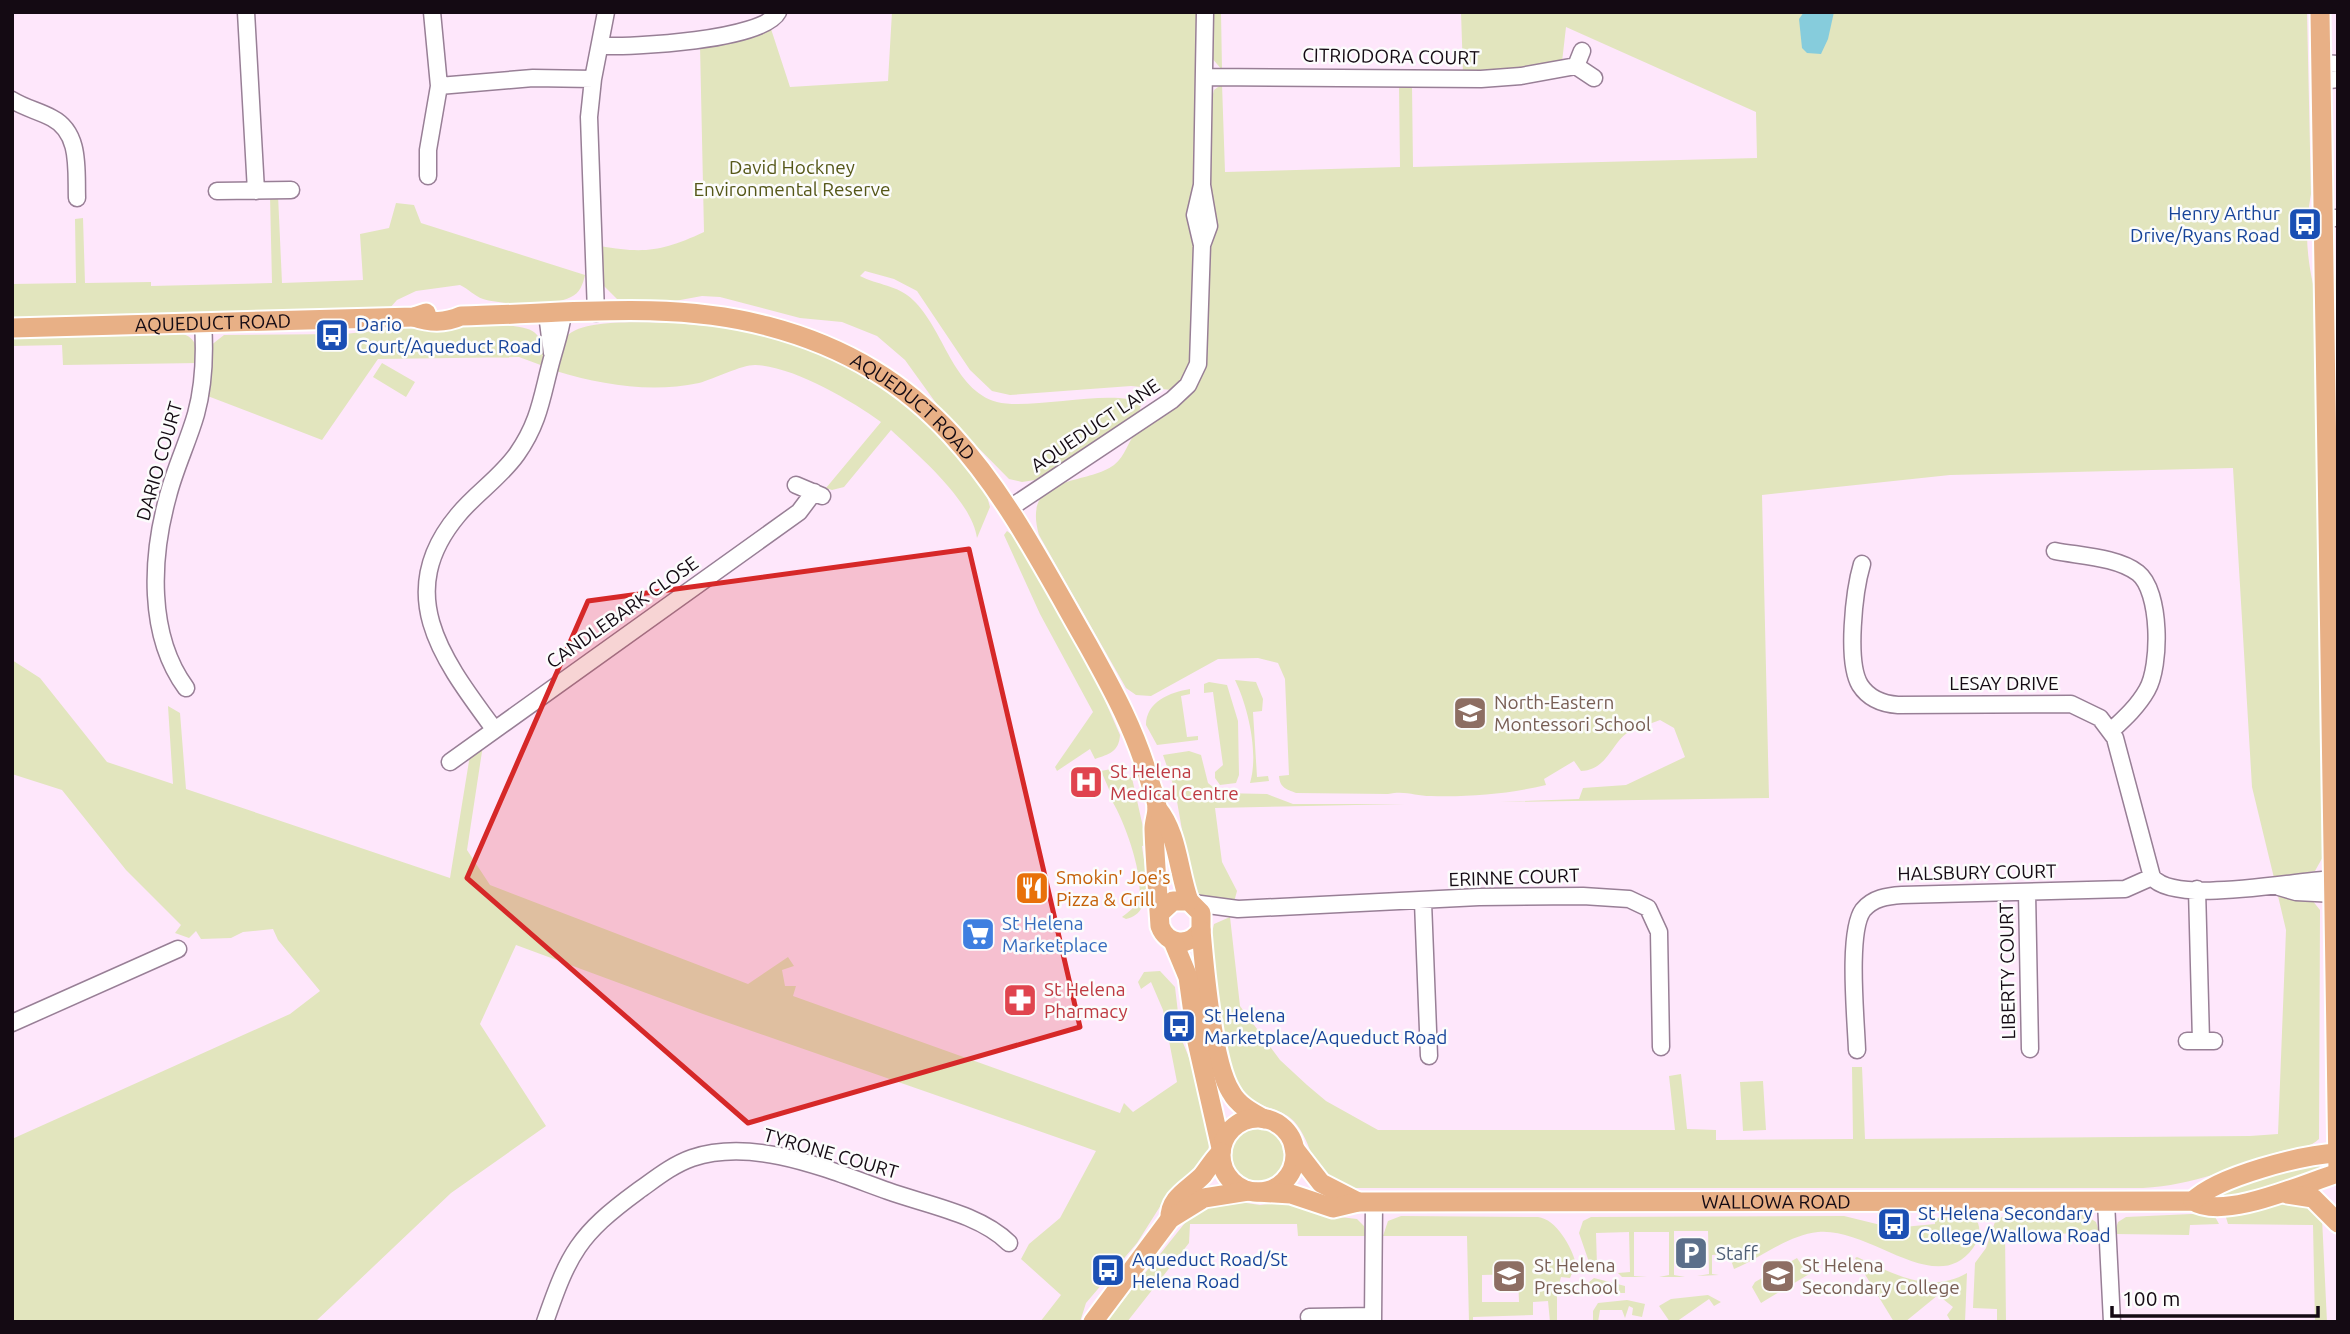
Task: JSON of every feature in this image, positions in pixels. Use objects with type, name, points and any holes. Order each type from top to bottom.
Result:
[{"type":"main road","points":[[2320,12],[2330,72],[2338,1171]]},
{"type":"main road","name":"AQUEDUCT ROAD","points":[[12,328],[414,317],[428,312],[448,311],[461,316],[678,313],[735,318],[803,337],[841,354],[904,392],[940,422],[972,455],[1010,508],[1121,705],[1146,767],[1157,808],[1171,831],[1179,872],[1191,902]]},
{"type":"main road","name":"AQUEDUCT ROAD","points":[[1157,808],[1154,834],[1161,912]]},
{"type":"main road","points":[[1093,1322],[1170,1219],[1204,1198],[1272,1190],[1289,1176],[1294,1163],[1294,1148],[1286,1131],[1238,1101],[1225,1080],[1211,1008],[1201,913],[1191,902],[1173,901],[1161,912],[1162,932],[1173,941],[1188,977],[1197,1042],[1222,1165],[1229,1178],[1253,1192]]},
{"type":"main road","points":[[1173,941],[1186,942],[1201,928]]},
{"type":"main road","points":[[1170,1219],[1171,1208],[1178,1196],[1201,1177],[1221,1150],[1227,1134],[1240,1123],[1264,1119]]},
{"type":"main road","name":"WALLOWA ROAD","points":[[1294,1148],[1321,1183],[1366,1202]]},
{"type":"main road","name":"WALLOWA ROAD","points":[[2193,1200],[2202,1192],[2270,1165],[2307,1156],[2337,1153]]},
{"type":"main road","name":"WALLOWA ROAD","points":[[1253,1192],[1291,1194],[1333,1208],[1366,1202],[2193,1200],[2202,1205],[2216,1205],[2282,1194],[2338,1171]]},
{"type":"main road","points":[[2282,1194],[2313,1198],[2338,1223]]},
{"type":"street","points":[[246,12],[256,191]]},
{"type":"street","points":[[427,180],[428,150],[439,86],[432,12]]},
{"type":"street","points":[[596,313],[589,117],[593,79],[606,12]]},
{"type":"street","points":[[600,46],[642,48],[683,43],[756,27],[768,23],[778,12]]},
{"type":"street","name":"AQUEDUCT LANE","points":[[1010,508],[1172,400],[1188,385],[1196,372],[1199,355],[1202,245],[1209,226],[1202,185],[1205,12]]},
{"type":"street","name":"CITRIODORA COURT","points":[[1205,77],[1481,79],[1521,76],[1579,59],[1594,78]]},
{"type":"street","points":[[439,86],[533,78],[593,79]]},
{"type":"street","points":[[12,100],[54,119],[67,131],[74,146],[77,198]]},
{"type":"street","points":[[217,191],[291,190]]},
{"type":"street","points":[[494,729],[437,644],[429,613],[429,584],[436,554],[448,528],[500,476],[528,437],[545,396],[553,355],[555,314]]},
{"type":"street","name":"DARIO COURT","points":[[186,688],[168,661],[164,646],[157,574],[168,495],[200,393],[203,323]]},
{"type":"street","name":"CANDLEBARK CLOSE","points":[[450,762],[799,512],[820,494],[796,485]]},
{"type":"street","points":[[2055,551],[2129,568],[2143,578],[2151,592],[2154,674],[2140,702],[2112,730],[2152,877],[2169,889],[2279,887],[2296,882],[2335,886]]},
{"type":"street","name":"LESAY DRIVE","points":[[1862,564],[1853,602],[1854,665],[1861,686],[1873,699],[1898,705],[2058,702],[2092,713],[2112,730]]},
{"type":"street","name":"HALSBURY COURT","points":[[1857,1050],[1854,937],[1859,917],[1871,903],[1902,895],[2125,889],[2152,877]]},
{"type":"street","points":[[2197,889],[2201,1041]]},
{"type":"street","name":"LIBERTY COURT","points":[[2027,892],[2030,1049]]},
{"type":"street","name":"ERINNE COURT","points":[[1191,902],[1238,909],[1423,902],[1479,897],[1609,896],[1641,903],[1652,914],[1659,932],[1661,1047]]},
{"type":"street","points":[[1423,902],[1429,1056]]},
{"type":"street","name":"ERINNE COURT","points":[[1201,928],[1238,909]]},
{"type":"street","points":[[12,1023],[178,949]]},
{"type":"street","name":"TYRONE COURT","points":[[545,1322],[568,1259],[592,1226],[676,1165],[719,1152],[763,1154],[830,1171],[986,1226],[1009,1243]]},
{"type":"street","points":[[1309,1317],[1373,1319],[1366,1202]]},
{"type":"street","points":[[2106,1202],[2112,1322]]},
{"type":"highlighted area","points":[[969,549],[1080,1027],[748,1123],[467,878],[588,601]]},
{"type":"green space","name":"David Hockney Environmental Reserve","points":[[892,12],[1199,12],[1191,371],[1172,390],[1131,386],[1010,395],[992,391],[970,370],[917,291],[894,279],[865,271],[860,276],[901,291],[913,300],[933,326],[959,372],[982,395],[997,402],[1031,404],[1115,398],[1141,405],[1139,413],[1126,424],[1035,480],[1022,482],[1009,479],[941,410],[905,360],[877,336],[842,322],[800,318],[720,297],[702,296],[664,303],[617,299],[604,286],[600,246],[629,250],[653,249],[704,232],[700,45],[771,29],[790,87],[888,81]]},
{"type":"green space","points":[[1213,12],[1221,12],[1222,70],[1212,58]]},
{"type":"green space","points":[[1461,12],[2307,12],[2311,194],[2307,239],[2313,284],[2325,853],[2315,871],[2274,878],[2252,787],[2233,468],[1950,475],[1762,495],[1769,798],[1500,802],[1579,799],[1583,788],[1626,785],[1685,757],[1674,728],[1660,720],[1627,733],[1597,766],[1581,771],[1574,761],[1544,779],[1546,785],[1532,788],[1460,796],[1296,793],[1282,786],[1279,776],[1289,775],[1285,679],[1278,663],[1258,658],[1218,659],[1151,696],[1136,695],[1126,688],[1039,535],[1036,515],[1039,501],[1047,491],[1114,465],[1138,431],[1170,411],[1193,388],[1209,205],[1211,102],[1214,90],[1222,84],[1225,172],[1400,167],[1399,85],[1412,86],[1413,167],[1757,158],[1756,112],[1566,27],[1562,62],[1532,69],[1463,73]]},
{"type":"green space","points":[[270,195],[278,195],[282,283],[363,280],[360,234],[389,228],[396,203],[414,205],[421,223],[585,275],[581,288],[574,295],[540,304],[492,301],[480,298],[460,285],[416,291],[397,300],[389,309],[366,311],[12,319],[12,284],[76,283],[75,219],[83,218],[85,283],[151,282],[151,286],[272,283]]},
{"type":"green space","points":[[2338,252],[2338,668],[2335,284]]},
{"type":"green space","points":[[633,322],[761,331],[842,362],[893,393],[934,427],[985,489],[990,507],[977,538],[973,524],[955,494],[929,465],[891,430],[844,487],[832,490],[826,488],[881,422],[838,395],[786,371],[755,365],[699,383],[645,387],[609,384],[556,371],[565,339],[572,332],[584,327]]},
{"type":"green space","points":[[408,327],[523,327],[536,334],[543,346],[546,367],[519,357],[378,359],[322,440],[205,395],[210,346],[224,335],[345,334]]},
{"type":"green space","points":[[179,333],[191,338],[198,352],[199,363],[63,365],[62,345],[12,346],[12,337]]},
{"type":"green space","points":[[382,363],[415,382],[406,397],[373,377]]},
{"type":"green space","points":[[1007,531],[1015,537],[1089,664],[1120,735],[1118,745],[1109,754],[1095,759],[1090,749],[1057,771],[1055,767],[1093,712],[1040,614],[1004,535]]},
{"type":"green space","points":[[12,660],[40,678],[107,762],[173,784],[168,706],[180,713],[186,789],[450,878],[470,755],[483,745],[467,850],[490,885],[748,984],[788,957],[794,966],[782,970],[785,986],[796,986],[793,996],[1120,1113],[1124,1103],[1133,1112],[1177,1082],[1163,1010],[1151,982],[1141,989],[1138,982],[1144,972],[1160,971],[1175,987],[1181,1038],[1197,1077],[1210,1138],[1208,1152],[1202,1165],[1161,1205],[1137,1243],[1086,1303],[1080,1322],[1040,1322],[1061,1295],[1021,1259],[1029,1244],[1060,1218],[1096,1151],[703,1014],[516,945],[480,1024],[546,1126],[451,1193],[315,1322],[12,1322],[12,1139],[290,1014],[320,991],[278,940],[273,929],[243,932],[231,938],[201,939],[196,931],[189,938],[175,933],[181,925],[126,870],[62,790],[12,774]]},
{"type":"green space","points":[[1235,680],[1256,682],[1263,699],[1262,711],[1253,712],[1257,777],[1268,776],[1269,781],[1250,783],[1253,758],[1251,730]]},
{"type":"green space","points":[[1209,682],[1227,685],[1238,721],[1239,775],[1236,783],[1220,785],[1215,778],[1215,772],[1223,765],[1213,692],[1204,693],[1204,684]]},
{"type":"green space","points":[[1190,689],[1190,694],[1181,696],[1187,737],[1198,736],[1198,740],[1157,745],[1146,725],[1150,710],[1167,696]]},
{"type":"green space","points":[[1189,751],[1201,755],[1208,783],[1220,793],[1267,794],[1293,804],[1405,804],[1215,808],[1222,862],[1237,891],[1234,902],[1203,898],[1192,887],[1175,790],[1163,755]]},
{"type":"green space","points":[[1111,769],[1132,778],[1147,845],[1142,846],[1146,878],[1145,899],[1142,908],[1126,919],[1122,917],[1138,901],[1139,878],[1127,833],[1110,798],[1112,796],[1101,771]]},
{"type":"green space","points":[[2278,896],[2312,900],[2320,910],[2319,1139],[2305,1146],[2278,1152],[2196,1180],[2143,1188],[1348,1188],[1335,1182],[1319,1169],[1303,1135],[1291,1119],[1249,1098],[1235,1081],[1220,1019],[1211,937],[1214,924],[1230,917],[1240,1006],[1280,1060],[1326,1101],[1378,1130],[1675,1130],[1669,1076],[1681,1074],[1687,1129],[1716,1130],[1716,1140],[1853,1139],[1852,1067],[1862,1067],[1865,1139],[2250,1136],[2278,1134],[2286,930]]},
{"type":"green space","points":[[1763,1081],[1766,1130],[1743,1131],[1740,1082]]},
{"type":"green space","points":[[1258,1127],[1274,1132],[1282,1140],[1287,1156],[1282,1172],[1274,1180],[1258,1185],[1242,1180],[1234,1172],[1229,1156],[1234,1140],[1242,1132]]},
{"type":"green space","points":[[2319,1164],[2320,1169],[2302,1181],[2220,1197],[2222,1193],[2284,1170]]},
{"type":"green space","points":[[1233,1201],[1260,1205],[1287,1202],[1332,1216],[1357,1219],[1364,1226],[1366,1236],[1298,1236],[1297,1224],[1190,1224],[1189,1243],[1127,1322],[1106,1322],[1196,1209]]},
{"type":"green space","points":[[2290,1201],[2305,1202],[2322,1218],[2327,1322],[2315,1322],[2313,1225],[2228,1224],[2225,1214]]},
{"type":"green space","points":[[2213,1213],[2219,1224],[2190,1225],[2189,1235],[2114,1234],[2118,1222],[2126,1217]]},
{"type":"green space","points":[[2085,1215],[2096,1222],[2100,1234],[2005,1233],[2006,1322],[1997,1322],[1997,1309],[1973,1308],[1975,1263],[1986,1248],[1996,1219],[2005,1216]]},
{"type":"green space","points":[[1401,1216],[1545,1219],[1562,1235],[1576,1264],[1570,1278],[1561,1277],[1557,1292],[1557,1322],[1550,1322],[1548,1301],[1533,1302],[1533,1315],[1473,1317],[1473,1322],[1469,1322],[1467,1236],[1383,1236],[1388,1221]],"holes":[[[1518,1274],[1519,1302],[1482,1302],[1482,1275]]]},
{"type":"green space","points":[[1844,1216],[1893,1228],[1935,1224],[1935,1218],[1966,1216],[1978,1223],[1979,1233],[1973,1248],[1958,1262],[1941,1266],[1922,1264],[1838,1233],[1818,1232],[1785,1242],[1734,1269],[1731,1260],[1724,1254],[1712,1255],[1712,1274],[1719,1275],[1697,1276],[1709,1274],[1708,1231],[1674,1231],[1674,1275],[1685,1277],[1659,1277],[1669,1275],[1669,1232],[1634,1232],[1634,1276],[1647,1277],[1622,1277],[1618,1273],[1630,1272],[1629,1232],[1596,1233],[1597,1266],[1608,1267],[1607,1273],[1590,1265],[1579,1233],[1583,1221],[1591,1217]]},
{"type":"green space","points":[[1797,1258],[1801,1264],[1805,1262],[1811,1273],[1761,1303],[1752,1287],[1755,1282]]},
{"type":"green space","points":[[1855,1258],[1897,1275],[1925,1282],[1953,1279],[1967,1273],[1965,1322],[1951,1322],[1947,1315],[1953,1307],[1938,1295],[1905,1322],[1894,1322]]},
{"type":"green space","points":[[1594,1278],[1625,1286],[1625,1293],[1593,1293],[1586,1290],[1588,1283]]},
{"type":"green space","points":[[1708,1295],[1721,1302],[1714,1306],[1709,1299],[1676,1322],[1670,1322],[1659,1306],[1671,1299]]},
{"type":"green space","points":[[1627,1300],[1645,1304],[1642,1317],[1632,1315],[1633,1308],[1629,1306],[1625,1318],[1622,1310],[1600,1310],[1598,1322],[1593,1322],[1593,1311],[1598,1303]]},
{"type":"water","points":[[1804,12],[1834,12],[1828,39],[1821,54],[1807,53],[1802,48],[1799,19]]},
{"type":"place","name":"Henry Arthur Drive/Ryans Road","points":[[2305,224]]},
{"type":"place","name":"Dario Court/Aqueduct Road","points":[[332,335]]},
{"type":"place","name":"North-Eastern Montessori School","points":[[1470,713]]},
{"type":"place","name":"St Helena Medical Centre","points":[[1086,782]]},
{"type":"place","name":"Smokin' Joe's Pizza & Grill","points":[[1032,888]]},
{"type":"place","name":"St Helena Marketplace","points":[[978,934]]},
{"type":"place","name":"St Helena Pharmacy","points":[[1020,1000]]},
{"type":"place","name":"St Helena Marketplace/Aqueduct Road","points":[[1179,1026]]},
{"type":"place","name":"St Helena Secondary College/Wallowa Road","points":[[1894,1224]]},
{"type":"place","name":"Staff","points":[[1691,1253]]},
{"type":"place","name":"Aqueduct Road/St Helena Road","points":[[1108,1270]]},
{"type":"place","name":"St Helena Preschool","points":[[1509,1276]]},
{"type":"place","name":"St Helena Secondary College","points":[[1778,1276]]}]
